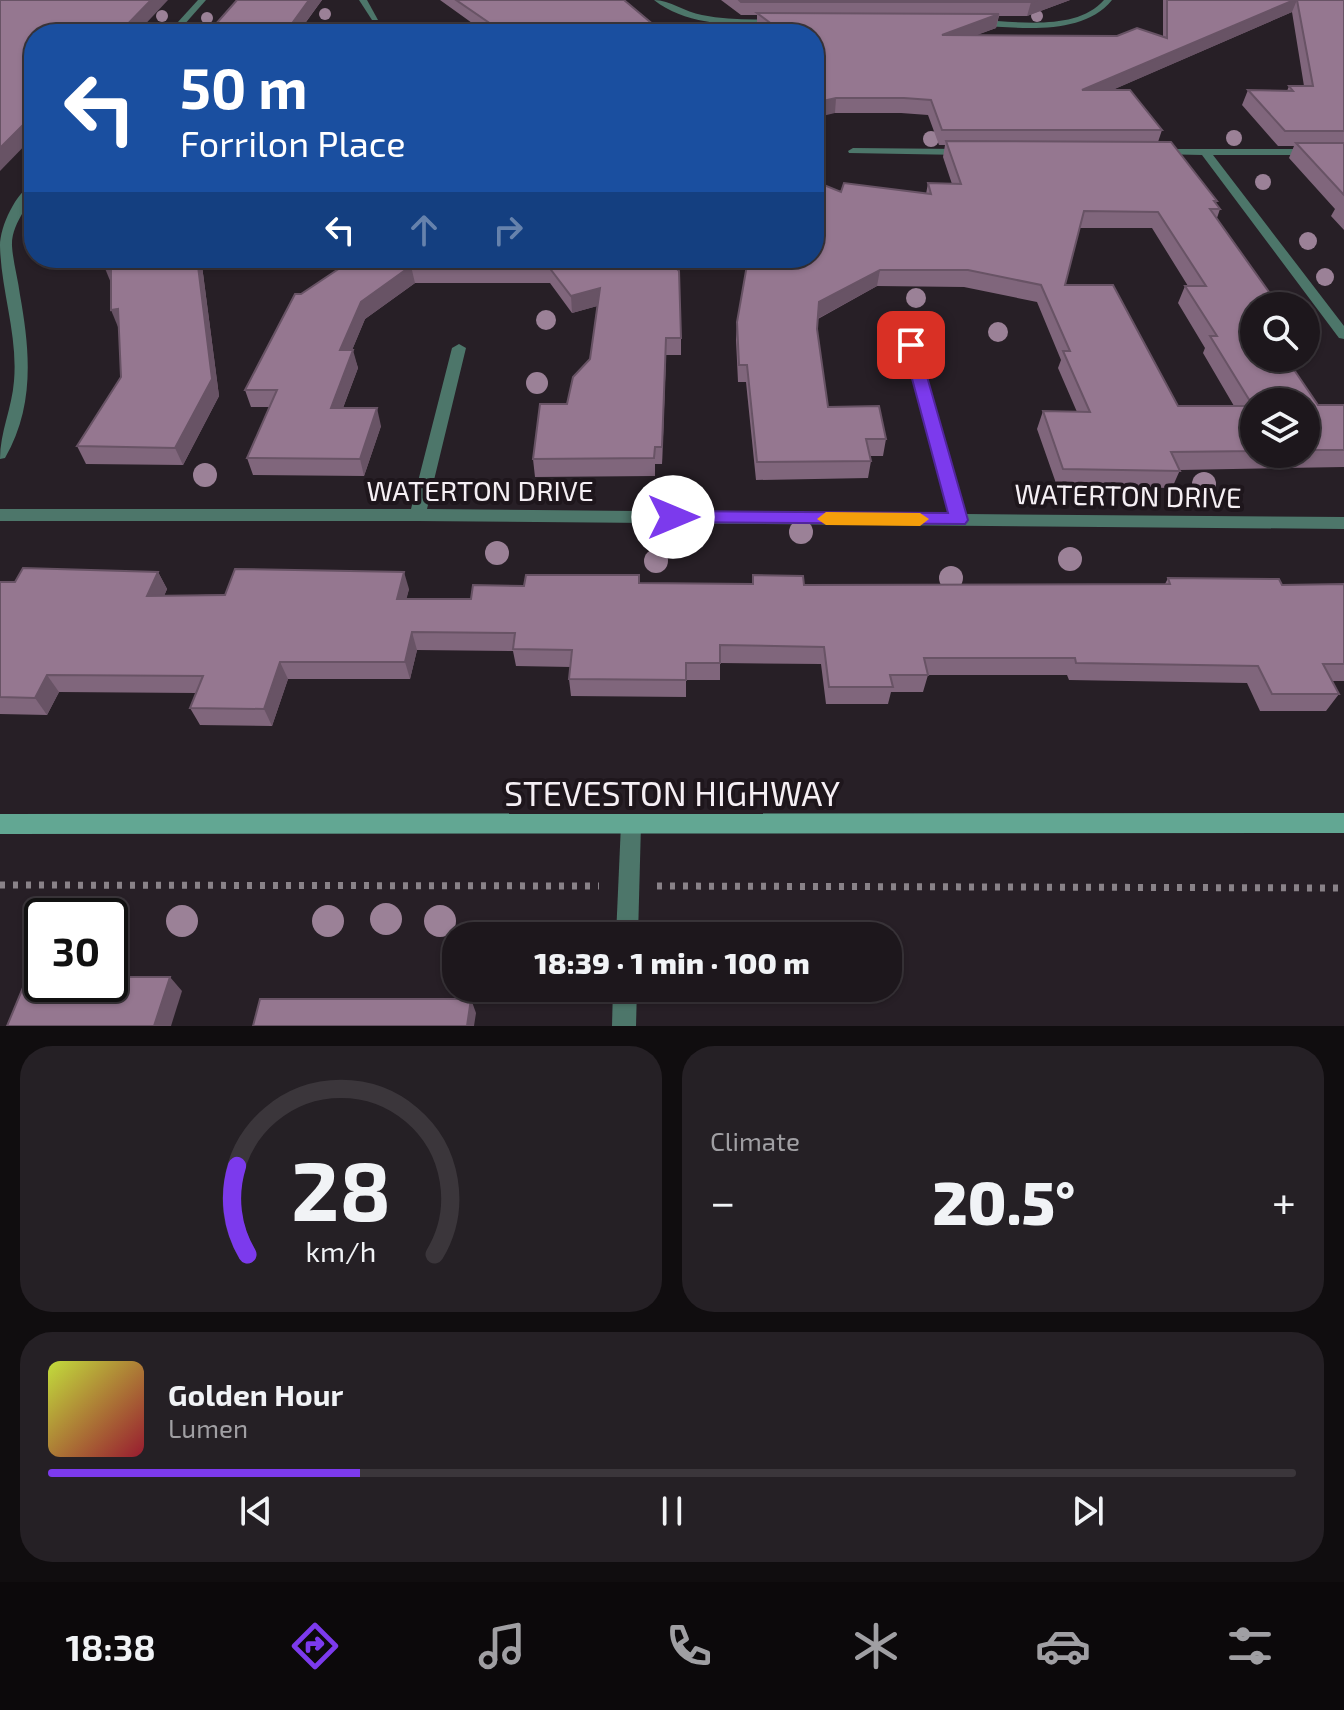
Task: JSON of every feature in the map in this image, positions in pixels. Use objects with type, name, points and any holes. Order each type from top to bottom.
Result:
[{"type":"main road","name":"STEVESTON HIGHWAY","points":[[0,824],[1344,823]]},
{"type":"street","points":[[180,24],[202,0]]},
{"type":"street","points":[[363,0],[375,18]]},
{"type":"street","points":[[658,0],[674,10],[698,17],[791,22]]},
{"type":"street","points":[[966,23],[1072,21],[1099,13],[1108,0]]},
{"type":"street","points":[[853,151],[971,152]]},
{"type":"street","points":[[1142,152],[1344,152]]},
{"type":"street","points":[[1205,152],[1344,335]]},
{"type":"street","points":[[0,454],[20,411],[22,377],[6,244],[9,223],[24,198]]},
{"type":"street","points":[[911,345],[959,520]]},
{"type":"street","points":[[418,515],[459,348]]},
{"type":"street","name":"WATERTON DRIVE","points":[[0,515],[418,515],[1344,523]]},
{"type":"street","points":[[628,922],[631,824]]},
{"type":"street","points":[[624,1026],[625,1002]]},
{"type":"path","points":[[0,885],[544,886]]},
{"type":"path","points":[[682,886],[1344,888]]},
{"type":"building","points":[[0,0],[151,0],[128,24],[24,24],[24,124],[0,148]]},
{"type":"building","points":[[237,0],[309,0],[292,24],[216,24]]},
{"type":"building","points":[[456,0],[624,0],[653,24],[491,24]]},
{"type":"building","points":[[739,0],[1037,0],[741,2]]},
{"type":"building","points":[[1167,0],[1294,0],[1082,90],[1130,90],[1162,130],[942,130],[931,100],[836,98],[824,101],[824,24],[772,24],[757,13],[999,14],[942,35],[1117,36],[1137,28],[1167,38]]},
{"type":"building","points":[[1297,0],[1344,0],[1344,131],[1285,131],[1248,90],[1293,91],[1289,86],[1313,86]]},
{"type":"building","points":[[946,141],[1171,142],[1217,201],[1214,201],[1220,209],[1210,209],[1269,292],[1240,292],[1240,372],[1296,372],[1306,388],[1242,388],[1210,336],[1217,336],[1185,286],[1206,286],[1158,212],[1084,211],[1065,285],[1113,285],[1178,406],[1240,406],[1240,451],[1171,452],[1180,471],[1063,469],[1043,411],[1090,412],[1063,351],[1070,351],[1041,285],[968,270],[880,270],[819,302],[817,329],[828,407],[879,406],[886,439],[866,439],[871,461],[757,462],[747,365],[739,365],[737,322],[746,268],[824,268],[824,185],[841,192],[844,183],[931,194],[928,183],[961,184]]},
{"type":"building","points":[[1296,143],[1344,143],[1344,195]]},
{"type":"building","points":[[111,268],[198,268],[212,379],[175,448],[77,446],[121,377],[118,309],[111,310]]},
{"type":"building","points":[[340,268],[408,268],[361,302],[340,350],[353,350],[331,408],[377,408],[360,459],[247,458],[277,390],[245,390],[295,294],[301,294]]},
{"type":"building","points":[[550,268],[676,268],[679,271],[681,338],[666,338],[662,447],[655,447],[654,458],[533,459],[540,404],[567,404],[573,377],[590,359],[600,288],[571,296]]},
{"type":"building","points":[[1320,405],[1344,405],[1344,450],[1320,450]]},
{"type":"building","points":[[23,568],[158,572],[147,596],[225,595],[235,569],[404,572],[397,599],[471,599],[473,585],[524,586],[526,575],[639,575],[639,583],[753,584],[753,575],[803,576],[804,585],[1170,584],[1168,578],[1279,579],[1282,585],[1344,584],[1344,664],[1323,664],[1339,694],[1272,694],[1258,666],[1076,663],[1075,658],[924,658],[928,675],[890,675],[893,687],[829,687],[824,647],[720,645],[720,663],[686,663],[686,680],[569,679],[572,650],[513,649],[515,633],[412,632],[405,662],[280,662],[264,709],[190,708],[203,676],[47,675],[35,698],[0,697],[0,582],[15,582]]},
{"type":"building","points":[[128,977],[170,977],[154,1026],[7,1026],[24,985],[24,1002],[128,1002]]},
{"type":"building","points":[[260,999],[442,999],[442,1002],[471,1002],[467,1026],[253,1026]]},
{"type":"slow traffic","points":[[826,519],[920,519]]},
{"type":"route","points":[[673,517],[959,520],[911,345]]}]
